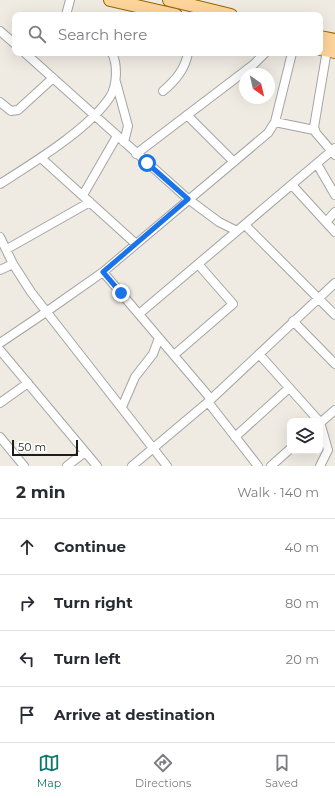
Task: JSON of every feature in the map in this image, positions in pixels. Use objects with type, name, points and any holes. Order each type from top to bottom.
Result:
[{"type":"main road","points":[[110,0],[163,12]]},
{"type":"main road","points":[[169,0],[193,3],[221,12]]},
{"type":"street","points":[[68,12],[70,0]]},
{"type":"street","points":[[0,31],[12,41]]},
{"type":"street","points":[[314,130],[329,43]]},
{"type":"street","points":[[28,56],[188,199],[219,222],[237,231]]},
{"type":"street","points":[[34,61],[37,56]]},
{"type":"street","points":[[83,195],[121,139],[128,126],[116,81],[115,62],[113,56]]},
{"type":"street","points":[[163,91],[178,77],[187,56]]},
{"type":"street","points":[[136,154],[253,65],[262,56]]},
{"type":"street","points":[[0,343],[103,272],[268,132],[274,122],[291,56]]},
{"type":"street","points":[[0,102],[11,111],[18,110],[53,78]]},
{"type":"street","points":[[0,184],[41,158],[95,115],[110,97],[116,81]]},
{"type":"street","points":[[187,115],[234,162]]},
{"type":"street","points":[[139,314],[334,151],[314,130],[274,122]]},
{"type":"street","points":[[41,158],[136,244]]},
{"type":"street","points":[[317,164],[335,196]]},
{"type":"street","points":[[292,185],[335,232]]},
{"type":"street","points":[[7,249],[90,202]]},
{"type":"street","points":[[326,222],[335,212]]},
{"type":"street","points":[[245,224],[335,315]]},
{"type":"street","points":[[0,238],[7,249],[13,264],[46,312],[168,466]]},
{"type":"street","points":[[0,270],[13,264]]},
{"type":"street","points":[[174,355],[233,304],[198,264]]},
{"type":"street","points":[[103,272],[174,355],[258,466]]},
{"type":"street","points":[[132,466],[209,400],[335,283]]},
{"type":"street","points":[[293,321],[335,364]]},
{"type":"street","points":[[122,407],[135,377],[153,354],[159,338]]},
{"type":"street","points":[[0,350],[97,466]]},
{"type":"street","points":[[259,354],[316,418]]},
{"type":"street","points":[[0,403],[28,383]]},
{"type":"street","points":[[235,437],[289,388]]},
{"type":"street","points":[[323,420],[335,410]]},
{"type":"street","points":[[320,466],[328,450],[323,432]]},
{"type":"street","points":[[0,437],[24,466]]},
{"type":"street","points":[[68,466],[85,452]]},
{"type":"street","points":[[271,466],[287,452]]},
{"type":"route","points":[[121,293],[103,272],[188,199],[147,163]]}]
